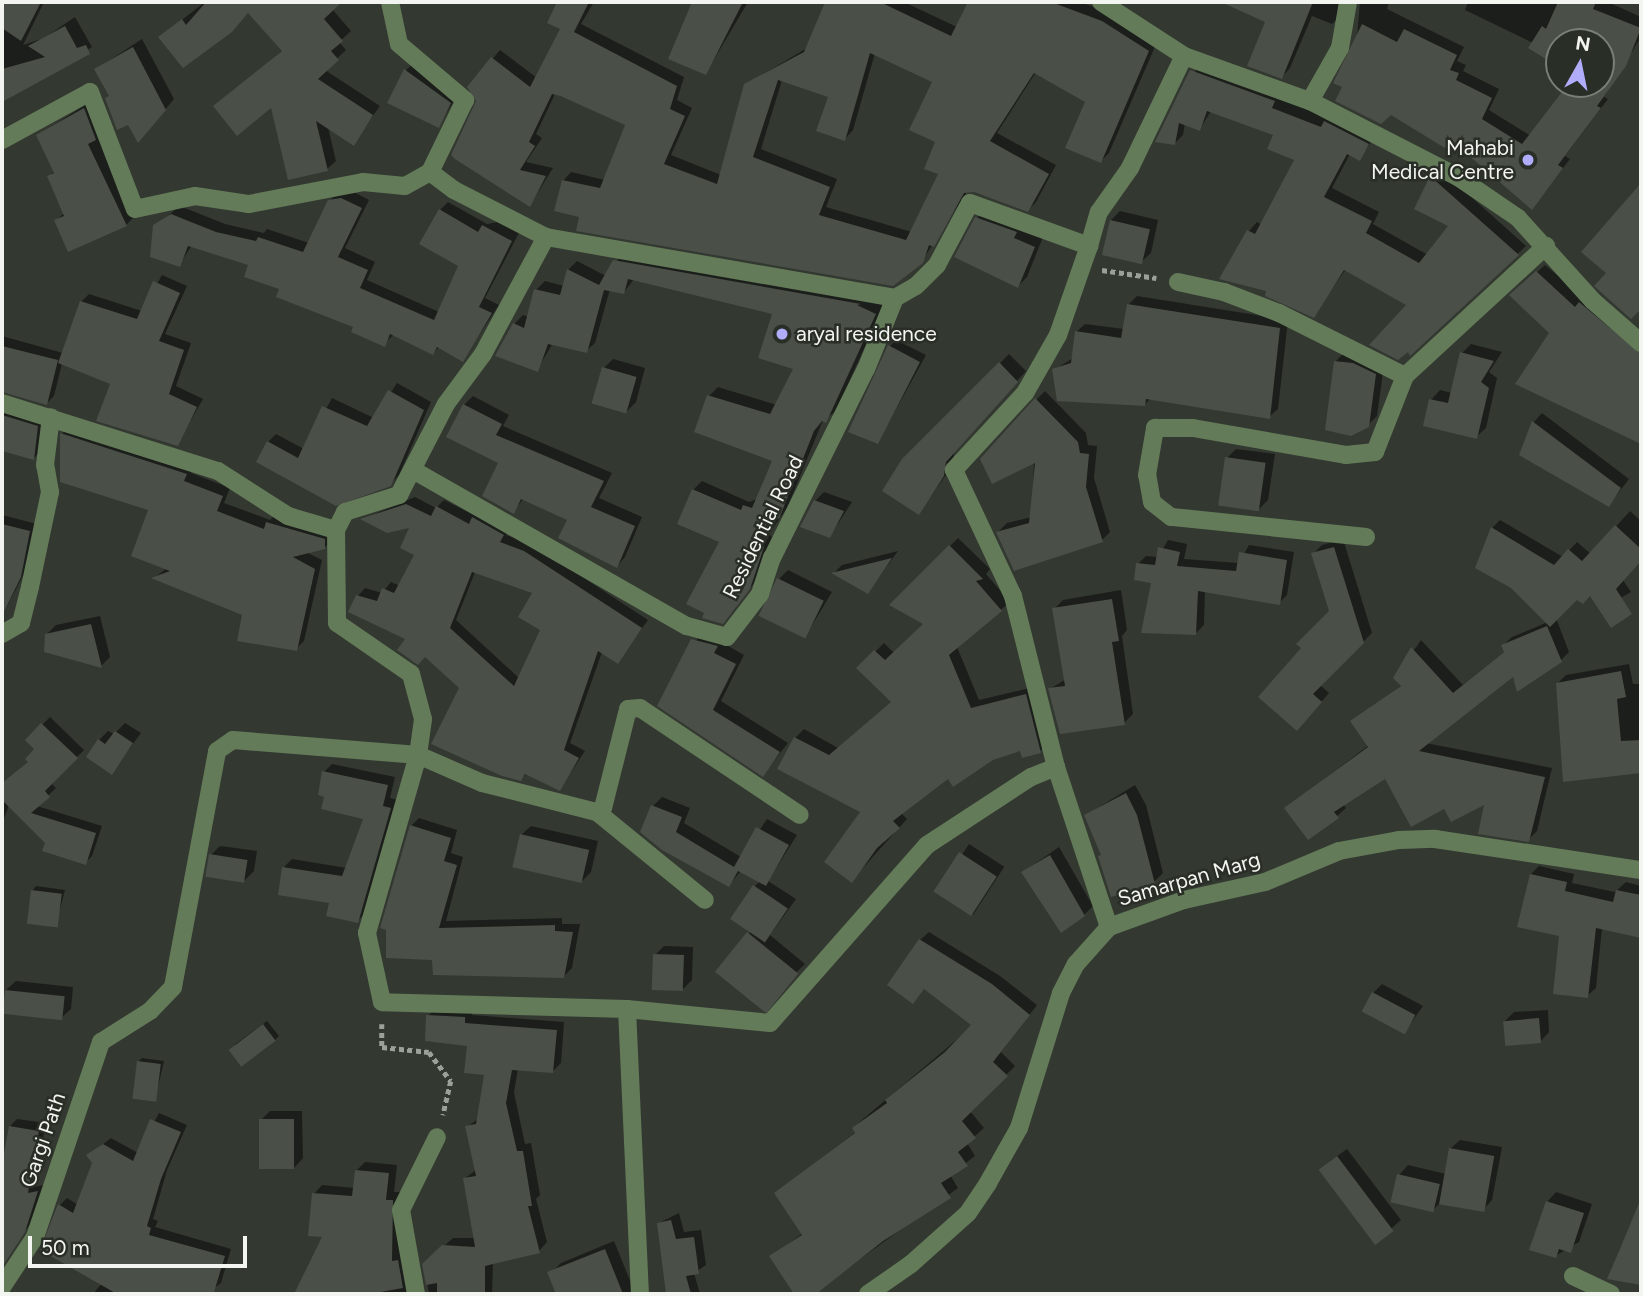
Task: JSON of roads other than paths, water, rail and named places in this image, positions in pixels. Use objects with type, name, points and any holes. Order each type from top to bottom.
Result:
[{"type":"street","points":[[2,141],[90,92],[135,209],[195,196],[249,204],[363,182],[405,186],[430,172],[465,100],[399,44],[390,2]]},
{"type":"street","points":[[1101,2],[1184,56],[1310,101],[1458,177],[1518,218],[1593,301],[1641,343]]},
{"type":"street","points":[[1310,101],[1340,48],[1348,2]]},
{"type":"street","points":[[1109,927],[1056,766],[1013,596],[954,470],[1025,393],[1058,335],[1084,267],[1099,212],[1130,168],[1184,56]]},
{"type":"street","points":[[430,172],[453,190],[545,237],[895,298],[916,286],[937,265],[970,203],[1089,246]]},
{"type":"street","points":[[545,237],[483,354],[446,404],[399,495],[345,512],[336,530],[337,623],[411,674],[423,719],[418,755],[367,933],[382,1002],[627,1009],[770,1023],[927,845],[1031,777],[1056,766]]},
{"type":"street","points":[[1366,537],[1171,517],[1152,502],[1147,475],[1155,428],[1206,430],[1346,454],[1375,452],[1405,376],[1546,246]]},
{"type":"street","points":[[1178,282],[1224,292],[1279,313],[1405,376]]},
{"type":"street","name":"Residential Road","points":[[413,470],[687,626],[727,637],[760,594],[772,558],[866,369],[895,298]]},
{"type":"street","points":[[2,403],[218,471],[288,516],[336,530]]},
{"type":"street","points":[[2,634],[21,623],[30,587],[50,492],[45,465],[51,417]]},
{"type":"street","points":[[597,813],[603,808],[628,709],[640,708],[800,815]]},
{"type":"street","name":"Gargi Path","points":[[2,1287],[35,1237],[101,1042],[150,1011],[173,987],[217,751],[233,740],[418,755]]},
{"type":"street","points":[[418,755],[482,783],[597,813],[705,900]]},
{"type":"street","name":"Samarpan Marg","points":[[868,1294],[911,1264],[968,1213],[988,1183],[1018,1128],[1061,993],[1076,964],[1109,927],[1184,900],[1265,882],[1339,851],[1399,840],[1435,839],[1641,870]]},
{"type":"street","points":[[627,1009],[640,1294]]},
{"type":"street","points":[[416,1294],[401,1210],[438,1137]]},
{"type":"street","points":[[1573,1276],[1611,1294]]},
{"type":"place","name":"Mahabi Medical Centre","points":[[1528,160]]},
{"type":"place","name":"aryal residence","points":[[782,334]]}]
